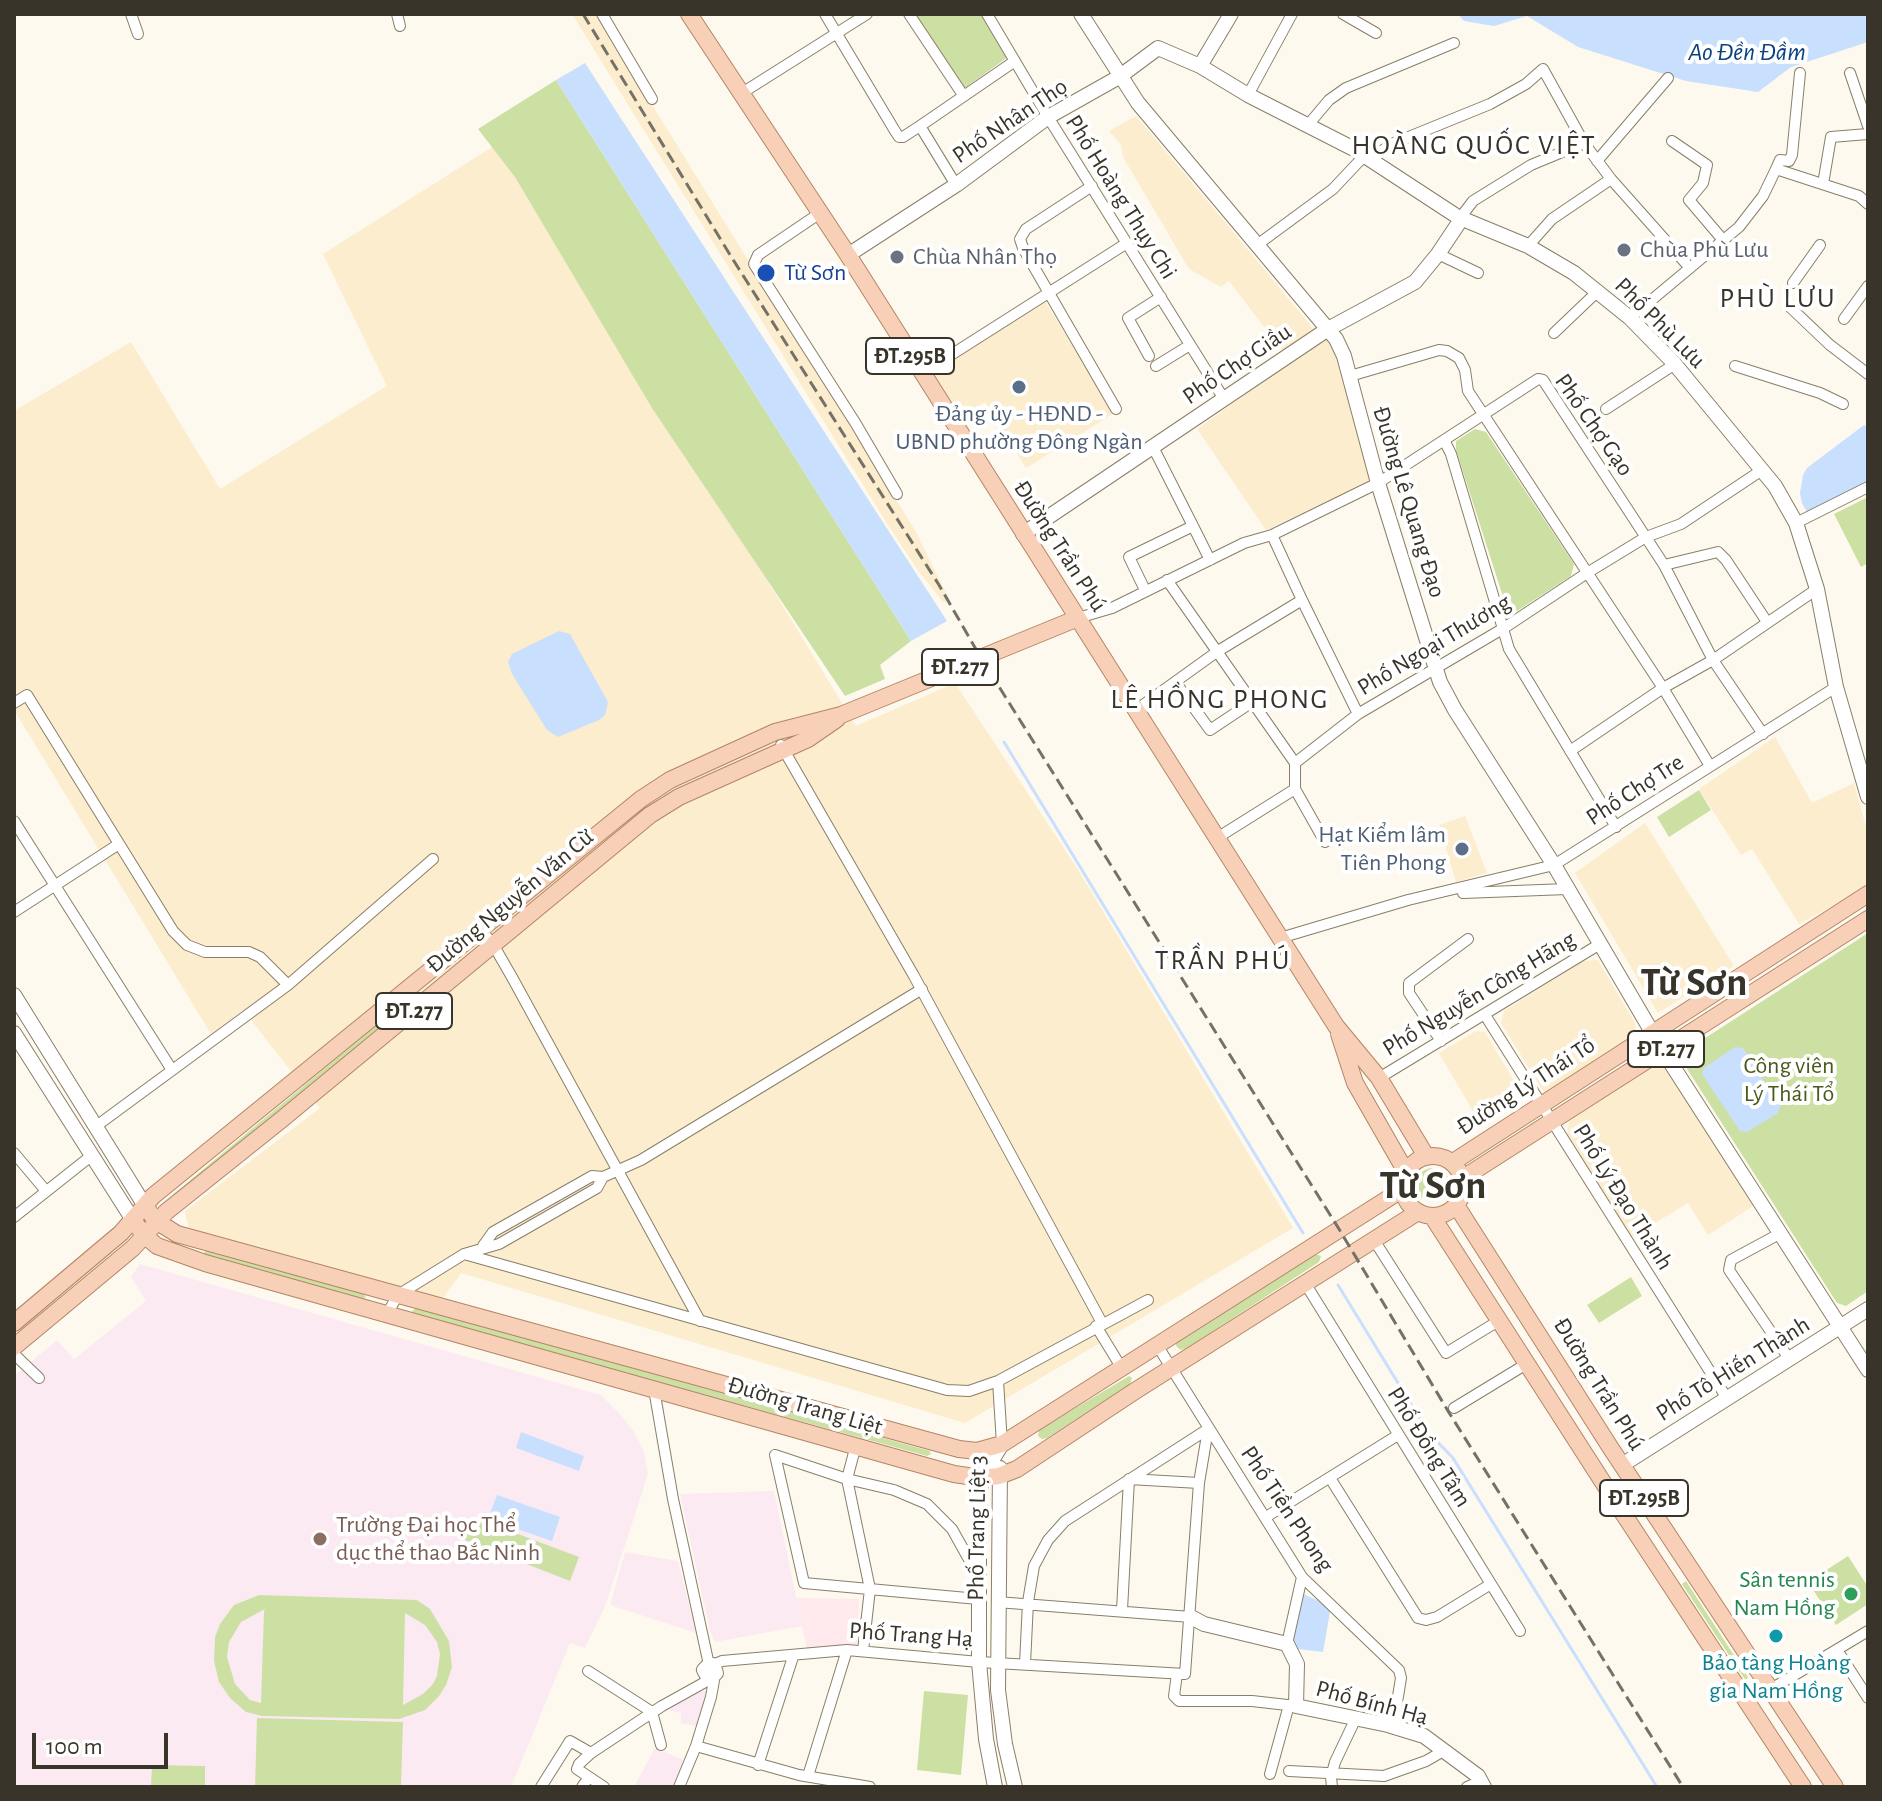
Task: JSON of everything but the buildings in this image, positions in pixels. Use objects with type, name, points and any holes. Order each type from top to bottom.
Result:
[{"type":"main road","name":"ĐT.295B","points":[[689,14],[742,93]]},
{"type":"main road","name":"Đường Lê Quang Đạo","points":[[1081,14],[1138,103],[1328,329],[1344,356],[1378,483],[1432,649],[1435,669],[1455,710],[1554,865],[1652,1032]]},
{"type":"main road","points":[[1200,66],[1231,14]]},
{"type":"main road","name":"Phố Nhân Thọ","points":[[848,255],[956,185],[1048,117],[1119,77],[1158,48],[1200,66]]},
{"type":"main road","name":"Phố Phù Lưu","points":[[1200,66],[1248,95],[1367,157],[1461,218],[1528,246],[1574,273],[1630,318],[1675,364],[1762,470],[1786,502],[1796,523],[1817,589],[1836,687],[1868,797]]},
{"type":"main road","name":"Đường Trần Phú","points":[[742,93],[848,255],[1336,1026],[1379,1078],[1426,1156]]},
{"type":"main road","name":"Phố Chợ Giầu","points":[[1023,534],[1328,329],[1415,282],[1461,218]]},
{"type":"main road","name":"Đường Nguyễn Văn Cừ","points":[[16,1318],[121,1233],[152,1197],[641,799],[670,780],[775,732],[841,715],[1078,618]]},
{"type":"main road","name":"Đường Nguyễn Văn Cừ","points":[[14,1347],[133,1248],[156,1221],[657,810],[692,791],[785,751],[841,715]]},
{"type":"main road","name":"Đường Lý Thái Tổ","points":[[1453,1162],[1868,894]]},
{"type":"main road","name":"Đường Lý Thái Tổ","points":[[1463,1178],[1868,919]]},
{"type":"main road","points":[[1764,961],[1775,979]]},
{"type":"main road","points":[[404,992],[417,1008]]},
{"type":"main road","points":[[17,1004],[145,1206]]},
{"type":"main road","name":"Đường Trần Phú","points":[[1336,1026],[1349,1070],[1405,1181]]},
{"type":"main road","points":[[1652,1032],[1868,1370]]},
{"type":"main road","points":[[14,1033],[133,1220]]},
{"type":"main road","points":[[1349,1070],[1365,1062]]},
{"type":"main road","points":[[1360,1090],[1379,1078]]},
{"type":"main road","points":[[1426,1156],[1442,1156],[1453,1162],[1463,1178],[1463,1193],[1447,1213],[1425,1214],[1408,1202],[1405,1181],[1413,1163],[1426,1156]]},
{"type":"main road","name":"Đường Trang Liệt","points":[[145,1206],[156,1221],[171,1232],[959,1449],[977,1451],[1002,1444],[1405,1181]]},
{"type":"main road","points":[[183,1200],[179,1226],[188,1237]]},
{"type":"main road","name":"Đường Trần Phú","points":[[1456,1205],[1622,1465],[1835,1787]]},
{"type":"main road","name":"Đường Trần Phú","points":[[1425,1214],[1500,1320],[1803,1787]]},
{"type":"main road","name":"Đường Trang Liệt","points":[[133,1220],[144,1235],[162,1248],[205,1263],[954,1474],[981,1478],[999,1476],[1017,1469],[1305,1283],[1374,1240],[1425,1214]]},
{"type":"main road","name":"Phố Tô Hiến Thành","points":[[1622,1465],[1868,1309]]},
{"type":"main road","points":[[1526,1360],[1545,1343]]},
{"type":"main road","name":"Phố Trang Liệt 3","points":[[1002,1444],[997,1663],[999,1709],[1015,1787]]},
{"type":"main road","name":"Phố Trang Liệt 3","points":[[995,1787],[979,1662],[978,1577],[981,1478],[1002,1444]]},
{"type":"main road","points":[[1601,1479],[1622,1465]]},
{"type":"main road","points":[[1191,1617],[1204,1624],[1287,1644]]},
{"type":"main road","name":"Phố Bính Hạ","points":[[1287,1644],[1297,1664],[1292,1705],[1424,1736],[1445,1750],[1477,1785]]},
{"type":"main road","points":[[1749,1705],[1771,1689]]},
{"type":"main road","name":"Phố Trang Liệt 3","points":[[989,1787],[990,1761]]},
{"type":"street","points":[[131,14],[138,34]]},
{"type":"street","points":[[397,14],[400,26]]},
{"type":"street","points":[[602,14],[652,99]]},
{"type":"street","points":[[825,14],[899,137],[908,135],[1015,61]]},
{"type":"street","points":[[742,93],[867,14]]},
{"type":"street","points":[[909,14],[963,95]]},
{"type":"street","name":"Phố Hoàng Thụy Chi","points":[[987,14],[1224,399]]},
{"type":"street","points":[[1248,95],[1292,14]]},
{"type":"street","points":[[1343,14],[1376,33]]},
{"type":"street","points":[[1308,125],[1329,100],[1346,88],[1454,43]]},
{"type":"street","points":[[1257,245],[1333,189],[1367,157],[1490,104],[1526,84],[1543,69],[1597,161],[1690,268]]},
{"type":"street","points":[[1630,318],[1739,227],[1753,210],[1780,160],[1789,161],[1800,73]]},
{"type":"street","points":[[1850,73],[1868,126]]},
{"type":"street","points":[[1597,161],[1668,78]]},
{"type":"street","points":[[920,126],[956,185]]},
{"type":"street","points":[[1823,184],[1831,137],[1868,134]]},
{"type":"street","points":[[1672,141],[1707,165],[1703,183],[1689,200],[1723,240]]},
{"type":"street","points":[[1461,218],[1473,201],[1531,165],[1584,143]]},
{"type":"street","points":[[1776,169],[1859,196],[1868,204]]},
{"type":"street","points":[[1528,246],[1552,219],[1611,179]]},
{"type":"street","points":[[1092,186],[1026,229],[1021,236],[1023,248],[1116,409]]},
{"type":"street","points":[[820,213],[758,255],[754,264],[897,494]]},
{"type":"street","points":[[921,374],[1127,243]]},
{"type":"street","points":[[1793,283],[1820,245]]},
{"type":"street","points":[[1438,254],[1478,273]]},
{"type":"street","points":[[1554,333],[1598,291]]},
{"type":"street","points":[[1844,319],[1866,291]]},
{"type":"street","points":[[1161,297],[1128,318],[1152,361],[1190,345]]},
{"type":"street","points":[[1790,307],[1830,345],[1868,374]]},
{"type":"street","points":[[1350,376],[1428,353],[1447,351],[1463,362],[1468,391],[1663,688],[1710,766]]},
{"type":"street","points":[[1606,409],[1675,364]]},
{"type":"street","points":[[1735,366],[1820,393],[1843,404]]},
{"type":"street","name":"Phố Chợ Gạo","points":[[1078,618],[1100,613],[1244,543],[1272,535],[1378,483],[1531,380],[1543,380],[1664,565],[1713,660],[1763,734]]},
{"type":"street","points":[[1444,440],[1451,454],[1509,649],[1616,827]]},
{"type":"street","points":[[1153,447],[1210,560]]},
{"type":"street","name":"Phố Ngoại Thương","points":[[1272,535],[1358,714],[1504,628],[1646,537],[1681,524],[1762,470]]},
{"type":"street","points":[[1796,523],[1868,487]]},
{"type":"street","points":[[1145,590],[1129,557],[1193,526]]},
{"type":"street","points":[[1664,565],[1718,552],[1767,622]]},
{"type":"street","points":[[1167,580],[1295,763],[1295,789],[1325,842]]},
{"type":"street","points":[[1570,751],[1817,589]]},
{"type":"street","points":[[1136,710],[1218,651],[1302,600]]},
{"type":"street","points":[[1176,683],[1210,730],[1252,702]]},
{"type":"street","name":"Phố Chợ Tre","points":[[1280,938],[1408,900],[1554,865],[1836,687]]},
{"type":"street","points":[[14,703],[27,695],[173,931],[187,945],[205,952],[249,952],[260,957],[288,985]]},
{"type":"street","points":[[1295,763],[1358,714]]},
{"type":"street","points":[[775,732],[922,989],[1121,1367]]},
{"type":"street","points":[[1217,838],[1295,789]]},
{"type":"street","points":[[14,821],[172,1070]]},
{"type":"street","points":[[14,912],[119,844]]},
{"type":"street","points":[[95,1127],[288,985],[433,859]]},
{"type":"street","name":"Phố Chợ Tre","points":[[1441,893],[1567,889]]},
{"type":"street","points":[[481,930],[494,946],[700,1321]]},
{"type":"street","points":[[1441,1041],[1409,993],[1409,983],[1468,939]]},
{"type":"street","name":"Phố Nguyễn Công Hãng","points":[[1379,1078],[1600,944]]},
{"type":"street","points":[[387,1314],[398,1295],[464,1254],[483,1246],[499,1244],[597,1188],[603,1177],[641,1160],[922,989]]},
{"type":"street","name":"Phố Lý Đạo Thành","points":[[1485,1015],[1728,1400]]},
{"type":"street","points":[[14,1153],[46,1191]]},
{"type":"street","points":[[14,1217],[91,1156]]},
{"type":"street","points":[[1781,1233],[1731,1260],[1729,1270],[1790,1360]]},
{"type":"street","points":[[1374,1240],[1446,1353],[1500,1320]]},
{"type":"street","points":[[464,1254],[947,1390],[969,1391],[998,1381],[1148,1300]]},
{"type":"street","name":"Phố Đồng Tâm","points":[[1305,1283],[1520,1631]]},
{"type":"street","name":"Phố Tiền Phong","points":[[1157,1345],[1302,1577],[1399,1670],[1401,1678],[1393,1727]]},
{"type":"street","points":[[14,1354],[39,1378]]},
{"type":"street","points":[[1454,1408],[1526,1360]]},
{"type":"street","points":[[998,1381],[1002,1444]]},
{"type":"street","points":[[654,1389],[673,1499],[712,1670],[711,1697],[679,1787]]},
{"type":"street","points":[[1025,1664],[1028,1602],[1034,1566],[1048,1540],[1065,1521],[1208,1429]]},
{"type":"street","points":[[1208,1429],[1199,1483],[1185,1674],[1177,1674],[1174,1696],[1179,1701],[1252,1701],[1292,1705],[1270,1774]]},
{"type":"street","points":[[1266,1517],[1398,1435]]},
{"type":"street","points":[[856,1445],[847,1479],[870,1589],[863,1651]]},
{"type":"street","points":[[978,1577],[972,1560],[952,1529],[927,1504],[894,1490],[847,1479],[775,1455],[804,1583],[978,1599]]},
{"type":"street","points":[[1330,1478],[1418,1618],[1426,1620],[1437,1617],[1491,1584]]},
{"type":"street","points":[[1129,1479],[1199,1483]]},
{"type":"street","points":[[1122,1610],[1129,1479]]},
{"type":"street","points":[[1287,1644],[1302,1577]]},
{"type":"street","points":[[997,1602],[1191,1617]]},
{"type":"street","points":[[1771,1689],[1868,1631]]},
{"type":"street","points":[[808,1776],[847,1650]]},
{"type":"street","name":"Phố Trang Hạ","points":[[712,1670],[722,1661],[847,1650],[1177,1674]]},
{"type":"street","points":[[1837,1650],[1868,1698]]},
{"type":"street","points":[[758,1765],[793,1657]]},
{"type":"street","points":[[604,1787],[577,1769],[591,1753],[652,1712],[707,1681],[712,1670]]},
{"type":"street","points":[[588,1671],[652,1712],[661,1745]]},
{"type":"street","points":[[1332,1787],[1332,1773],[1355,1720]]},
{"type":"street","points":[[541,1787],[570,1741],[591,1753]]},
{"type":"street","points":[[696,1746],[758,1765],[870,1787]]},
{"type":"street","points":[[1289,1771],[1384,1776],[1426,1761],[1445,1750]]},
{"type":"street","points":[[582,1787],[589,1777]]},
{"type":"shaded area","points":[[572,14],[596,14],[916,532],[949,599],[944,603],[886,522]]},
{"type":"shaded area","points":[[1136,116],[1316,332],[1284,353],[1229,281],[1221,287],[1189,269],[1123,157],[1121,145],[1109,131]]},
{"type":"shaded area","points":[[500,142],[856,726],[955,683],[1077,868],[1293,1228],[965,1423],[461,1273],[440,1302],[189,1230],[185,1211],[320,1108],[243,1010],[211,1034],[14,710],[14,411],[131,342],[220,489],[387,386],[323,254]]},
{"type":"shaded area","name":"Đảng ủy - HĐND - UBND phường Đông Ngàn","points":[[1039,302],[1046,303],[1114,413],[1026,468],[985,402],[959,418],[930,372]]},
{"type":"shaded area","points":[[1326,337],[1345,372],[1371,481],[1266,530],[1197,429]]},
{"type":"shaded area","points":[[1775,737],[1812,803],[1854,783],[1868,834],[1868,887],[1799,924],[1752,849],[1741,855],[1699,789]]},
{"type":"shaded area","name":"Hạt Kiểm lâm Tiên Phong","points":[[1465,816],[1487,873],[1456,882],[1439,825]]},
{"type":"shaded area","points":[[1645,823],[1734,966],[1658,1013],[1575,873]]},
{"type":"shaded area","points":[[1598,960],[1635,1023],[1636,1038],[1551,1092],[1543,1091],[1501,1023],[1504,1011],[1583,961]]},
{"type":"shaded area","points":[[1476,1031],[1485,1032],[1517,1086],[1517,1102],[1481,1125],[1439,1053]]},
{"type":"shaded area","points":[[1663,1064],[1755,1205],[1708,1235],[1688,1203],[1632,1237],[1567,1135],[1570,1116],[1645,1068]]},
{"type":"shaded area","name":"Trường Đại học Thể dục thể thao Bắc Ninh","points":[[140,1264],[601,1395],[634,1432],[644,1452],[648,1474],[606,1604],[585,1648],[570,1643],[511,1787],[14,1787],[14,1376],[57,1340],[74,1359],[146,1301],[131,1277]]},
{"type":"shaded area","points":[[774,1491],[802,1626],[715,1642],[680,1494]]},
{"type":"shaded area","points":[[625,1552],[678,1561],[696,1633],[610,1605]]},
{"type":"shaded area","points":[[796,1598],[859,1599],[857,1646],[807,1649]]},
{"type":"shaded area","points":[[690,1689],[707,1691],[700,1727],[681,1723],[681,1713],[671,1711],[666,1705]]},
{"type":"shaded area","points":[[655,1748],[684,1760],[674,1787],[634,1787]]},
{"type":"green space","points":[[914,14],[983,14],[1008,57],[962,90]]},
{"type":"green space","points":[[556,80],[911,641],[880,665],[885,679],[845,696],[652,408],[515,177],[478,129]]},
{"type":"green space","points":[[1475,429],[1486,432],[1574,564],[1571,576],[1517,611],[1508,610],[1506,606],[1456,450],[1456,441]]},
{"type":"green space","points":[[1868,497],[1868,563],[1861,567],[1834,514]]},
{"type":"green space","points":[[1699,790],[1711,810],[1669,837],[1657,817]]},
{"type":"green space","name":"Công viên Lý Thái Tổ","points":[[1868,933],[1868,1291],[1846,1306],[1837,1303],[1682,1061],[1685,1051]]},
{"type":"green space","points":[[397,1008],[401,1011],[398,1014],[158,1207]]},
{"type":"green space","points":[[1433,1168],[1445,1173],[1450,1185],[1445,1197],[1433,1202],[1421,1197],[1416,1185],[1421,1173]]},
{"type":"green space","points":[[206,1250],[366,1297],[363,1299],[206,1255]]},
{"type":"green space","points":[[1315,1254],[1321,1256],[1319,1262],[1187,1348],[1181,1350],[1177,1347],[1175,1343]]},
{"type":"green space","points":[[1631,1277],[1642,1296],[1599,1323],[1587,1305]]},
{"type":"green space","points":[[416,1308],[930,1451],[931,1454],[927,1456],[413,1314]]},
{"type":"green space","points":[[1129,1376],[1132,1378],[1130,1384],[1047,1438],[1038,1436],[1039,1430]]},
{"type":"green space","points":[[473,1517],[579,1557],[570,1581],[465,1540]]},
{"type":"green space","points":[[1848,1556],[1868,1587],[1868,1604],[1836,1625],[1808,1582]]},
{"type":"green space","points":[[1686,1581],[1748,1677],[1746,1681],[1682,1584]]},
{"type":"green space","points":[[259,1595],[417,1600],[430,1609],[449,1641],[452,1667],[446,1685],[425,1710],[399,1719],[262,1716],[246,1712],[230,1698],[219,1682],[214,1661],[215,1637],[234,1605]],"holes":[[[264,1611],[261,1703],[250,1700],[235,1684],[227,1657],[229,1642],[241,1622]],[[405,1613],[425,1625],[437,1642],[440,1654],[433,1684],[423,1694],[403,1705]]]},
{"type":"green space","points":[[924,1691],[968,1695],[961,1775],[917,1770]]},
{"type":"green space","points":[[257,1718],[403,1722],[401,1787],[255,1787]]},
{"type":"green space","points":[[152,1765],[205,1766],[205,1787],[151,1787]]},
{"type":"water","name":"Ao Đền Đầm","points":[[1458,14],[1868,14],[1868,42],[1791,67],[1758,92],[1686,81],[1578,47],[1527,16],[1494,26],[1464,21]]},
{"type":"water","points":[[585,63],[947,621],[911,641],[556,80]]},
{"type":"water","points":[[1864,425],[1868,427],[1868,483],[1808,514],[1800,493],[1807,468]]},
{"type":"water","points":[[559,631],[570,634],[608,702],[605,715],[599,720],[558,737],[547,730],[512,674],[508,662],[512,654]]},
{"type":"water","points":[[1735,1047],[1743,1048],[1780,1106],[1778,1113],[1747,1132],[1740,1131],[1702,1074],[1704,1068]]},
{"type":"water","points":[[521,1432],[584,1456],[579,1471],[516,1448]]},
{"type":"water","points":[[497,1495],[560,1517],[552,1541],[488,1519]]},
{"type":"water","points":[[1303,1594],[1331,1606],[1323,1652],[1298,1649],[1291,1641]]},
{"type":"waterway","points":[[1004,742],[1303,1233]]},
{"type":"waterway","points":[[1338,1285],[1428,1432],[1453,1458],[1657,1787]]},
{"type":"railway","points":[[583,14],[1683,1787]]},
{"type":"place","name":"Chùa Phù Lưu","points":[[1624,250]]},
{"type":"place","name":"Chùa Nhân Thọ","points":[[897,257]]},
{"type":"place","name":"Từ Sơn","points":[[766,273]]},
{"type":"place","name":"Đảng ủy - HĐND - UBND phường Đông Ngàn","points":[[1019,387]]},
{"type":"place","name":"Hạt Kiểm lâm Tiên Phong","points":[[1462,849]]},
{"type":"place","name":"Trường Đại học Thể dục thể thao Bắc Ninh","points":[[320,1539]]},
{"type":"place","name":"Sân tennis Nam Hồng","points":[[1851,1594]]},
{"type":"place","name":"Bảo tàng Hoàng gia Nam Hồng","points":[[1776,1636]]},
{"type":"district","name":"HOÀNG QUỐC VIỆT","points":[[1474,146]]},
{"type":"district","name":"PHÙ LƯU","points":[[1778,299]]},
{"type":"district","name":"LÊ HỒNG PHONG","points":[[1220,700]]},
{"type":"district","name":"TRẦN PHÚ","points":[[1223,961]]},
{"type":"district","name":"Từ Sơn","points":[[1694,983]]},
{"type":"district","name":"Từ Sơn","points":[[1433,1186]]}]
